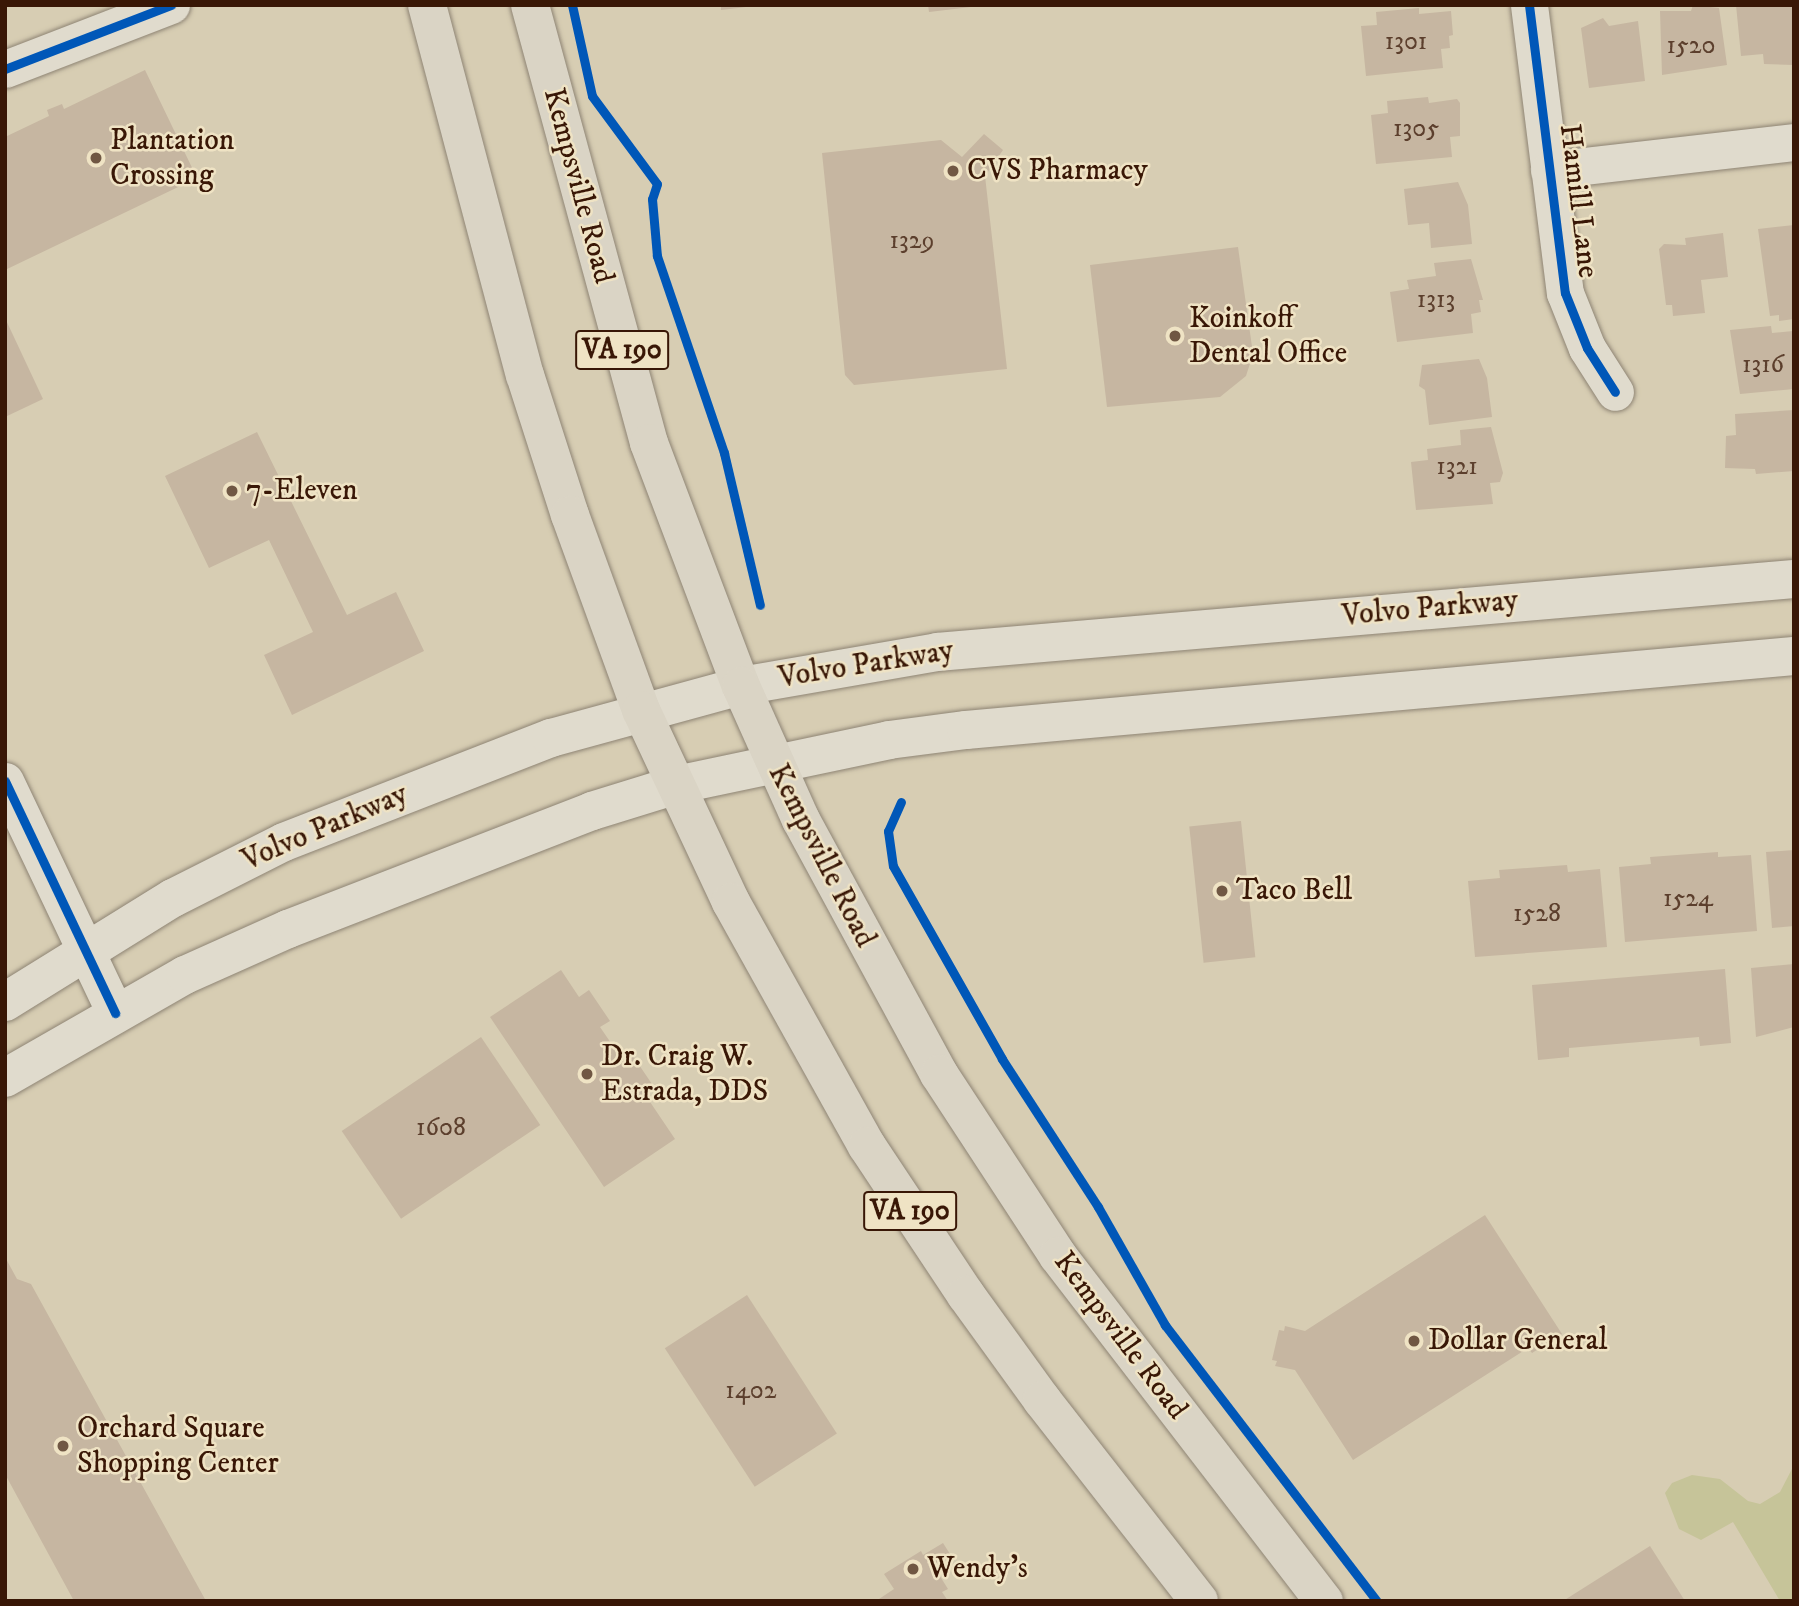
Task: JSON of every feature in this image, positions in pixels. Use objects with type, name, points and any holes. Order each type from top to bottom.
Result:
[{"type":"main road","name":"VA 190","points":[[428,5],[525,375],[641,710],[731,902],[867,1146],[1041,1400],[1199,1601]]},
{"type":"main road","name":"Kempsville Road","points":[[530,5],[649,443],[774,764],[885,981],[986,1146],[1127,1350],[1324,1601]]},
{"type":"main road","name":"Volvo Parkway","points":[[5,1002],[173,898],[284,842],[551,738],[641,710],[741,685],[828,668],[989,647],[1794,579]]},
{"type":"main road","points":[[5,1078],[196,970],[413,878],[592,811],[676,785],[888,740],[979,729],[1794,656]]},
{"type":"street","points":[[5,69],[171,5]]},
{"type":"street","name":"Hamill Lane","points":[[1529,5],[1565,293],[1587,348],[1615,392]]},
{"type":"street","name":"Hamill Lane","points":[[1549,170],[1794,142]]},
{"type":"street","points":[[5,781],[116,1013]]},
{"type":"shaded area","points":[[1794,1465],[1794,1601],[1780,1601],[1733,1522],[1701,1540],[1679,1529],[1665,1493],[1672,1483],[1692,1475],[1720,1479],[1748,1501],[1760,1504],[1780,1492]]},
{"type":"building","points":[[721,5],[746,5],[746,7],[721,10]]},
{"type":"building","points":[[928,5],[970,5],[971,7],[929,12]]},
{"type":"building","points":[[1693,5],[1719,8],[1727,65],[1662,75],[1660,11],[1691,11]]},
{"type":"building","points":[[1736,5],[1794,5],[1794,65],[1764,64],[1763,54],[1741,56]]},
{"type":"building","points":[[1419,8],[1419,14],[1451,11],[1453,35],[1449,36],[1450,48],[1441,49],[1443,68],[1366,76],[1361,26],[1377,25],[1376,12]]},
{"type":"building","points":[[1603,18],[1609,26],[1638,21],[1645,81],[1589,88],[1581,28]]},
{"type":"building","name":"Plantation Crossing","points":[[145,70],[197,178],[5,270],[5,137],[49,116],[47,110],[62,104],[64,109]]},
{"type":"building","points":[[1428,97],[1429,103],[1457,99],[1460,103],[1460,136],[1450,137],[1452,157],[1376,164],[1371,115],[1388,113],[1387,101]]},
{"type":"building","name":"CVS Pharmacy","points":[[984,134],[1003,150],[985,176],[1007,369],[854,385],[845,375],[822,153],[941,140],[962,157]]},
{"type":"building","points":[[1458,182],[1468,205],[1472,244],[1431,248],[1429,223],[1408,225],[1404,189]]},
{"type":"building","points":[[1794,225],[1794,319],[1779,321],[1779,315],[1770,316],[1758,229]]},
{"type":"building","points":[[1723,233],[1728,277],[1701,280],[1705,313],[1673,316],[1672,305],[1666,305],[1659,249],[1664,244],[1686,245],[1685,238]]},
{"type":"building","name":"Koinkoff Dental Office","points":[[1238,247],[1253,354],[1246,376],[1220,397],[1107,407],[1090,265]]},
{"type":"building","points":[[1471,259],[1483,300],[1479,300],[1481,312],[1471,314],[1473,333],[1397,342],[1390,292],[1409,289],[1407,280],[1436,276],[1434,263]]},
{"type":"building","points":[[5,318],[43,399],[5,417]]},
{"type":"building","points":[[1771,326],[1772,333],[1793,331],[1794,389],[1740,394],[1730,330]]},
{"type":"building","points":[[1479,359],[1487,378],[1492,417],[1429,425],[1425,390],[1419,386],[1422,365]]},
{"type":"building","points":[[1794,410],[1794,471],[1756,474],[1755,469],[1725,468],[1726,436],[1736,435],[1735,414]]},
{"type":"building","points":[[1491,427],[1503,473],[1500,482],[1490,483],[1493,504],[1416,510],[1411,462],[1428,460],[1427,449],[1461,445],[1460,430]]},
{"type":"building","name":"7-Eleven","points":[[257,432],[347,615],[396,592],[424,651],[292,715],[264,655],[313,632],[269,540],[209,568],[165,476]]},
{"type":"building","name":"Taco Bell","points":[[1241,821],[1255,957],[1204,963],[1189,826]]},
{"type":"building","points":[[1794,850],[1794,926],[1772,928],[1766,852]]},
{"type":"building","points":[[1718,852],[1718,857],[1751,855],[1757,931],[1625,942],[1619,867],[1651,864],[1650,857]]},
{"type":"building","points":[[1567,865],[1568,872],[1600,869],[1607,947],[1475,957],[1468,881],[1500,878],[1499,870]]},
{"type":"building","points":[[1794,964],[1794,1027],[1756,1037],[1751,968]]},
{"type":"building","points":[[1725,969],[1731,1043],[1700,1046],[1699,1037],[1569,1048],[1569,1057],[1538,1060],[1532,985]]},
{"type":"building","name":"Dr. Craig W. Estrada, DDS","points":[[561,970],[579,997],[589,990],[610,1021],[600,1027],[624,1062],[633,1056],[654,1087],[644,1093],[675,1139],[604,1187],[490,1017]]},
{"type":"building","points":[[481,1037],[540,1125],[401,1219],[342,1131]]},
{"type":"building","name":"Dollar General","points":[[1485,1215],[1562,1334],[1532,1353],[1528,1348],[1353,1460],[1295,1370],[1275,1366],[1277,1361],[1272,1360],[1279,1330],[1284,1331],[1285,1326],[1305,1331]]},
{"type":"building","name":"Orchard Square Shopping Center","points":[[5,1257],[17,1279],[31,1284],[206,1601],[74,1601],[5,1474]]},
{"type":"building","points":[[747,1295],[837,1433],[755,1487],[665,1348]]},
{"type":"building","name":"Wendy's","points":[[943,1543],[950,1554],[933,1565],[948,1589],[942,1592],[948,1601],[876,1601],[894,1589],[884,1574],[921,1551],[923,1555]]},
{"type":"building","points":[[1650,1546],[1685,1601],[1563,1601]]},
{"type":"cycle path","points":[[5,69],[171,5]]},
{"type":"cycle path","points":[[572,5],[592,96],[657,184],[652,199],[657,256],[724,453],[760,605]]},
{"type":"cycle path","points":[[1529,5],[1565,293],[1587,348],[1615,392]]},
{"type":"cycle path","points":[[5,781],[115,1013]]},
{"type":"cycle path","points":[[901,802],[888,831],[893,866],[1002,1059],[1098,1207],[1165,1325],[1377,1601]]},
{"type":"place","name":"Plantation Crossing","points":[[96,158]]},
{"type":"place","name":"CVS Pharmacy","points":[[953,171]]},
{"type":"place","name":"Koinkoff Dental Office","points":[[1175,336]]},
{"type":"place","name":"7-Eleven","points":[[232,491]]},
{"type":"place","name":"Taco Bell","points":[[1222,891]]},
{"type":"place","name":"Dr. Craig W. Estrada, DDS","points":[[587,1074]]},
{"type":"place","name":"Dollar General","points":[[1414,1341]]},
{"type":"place","name":"Orchard Square Shopping Center","points":[[63,1446]]},
{"type":"place","name":"Wendy's","points":[[913,1569]]}]
